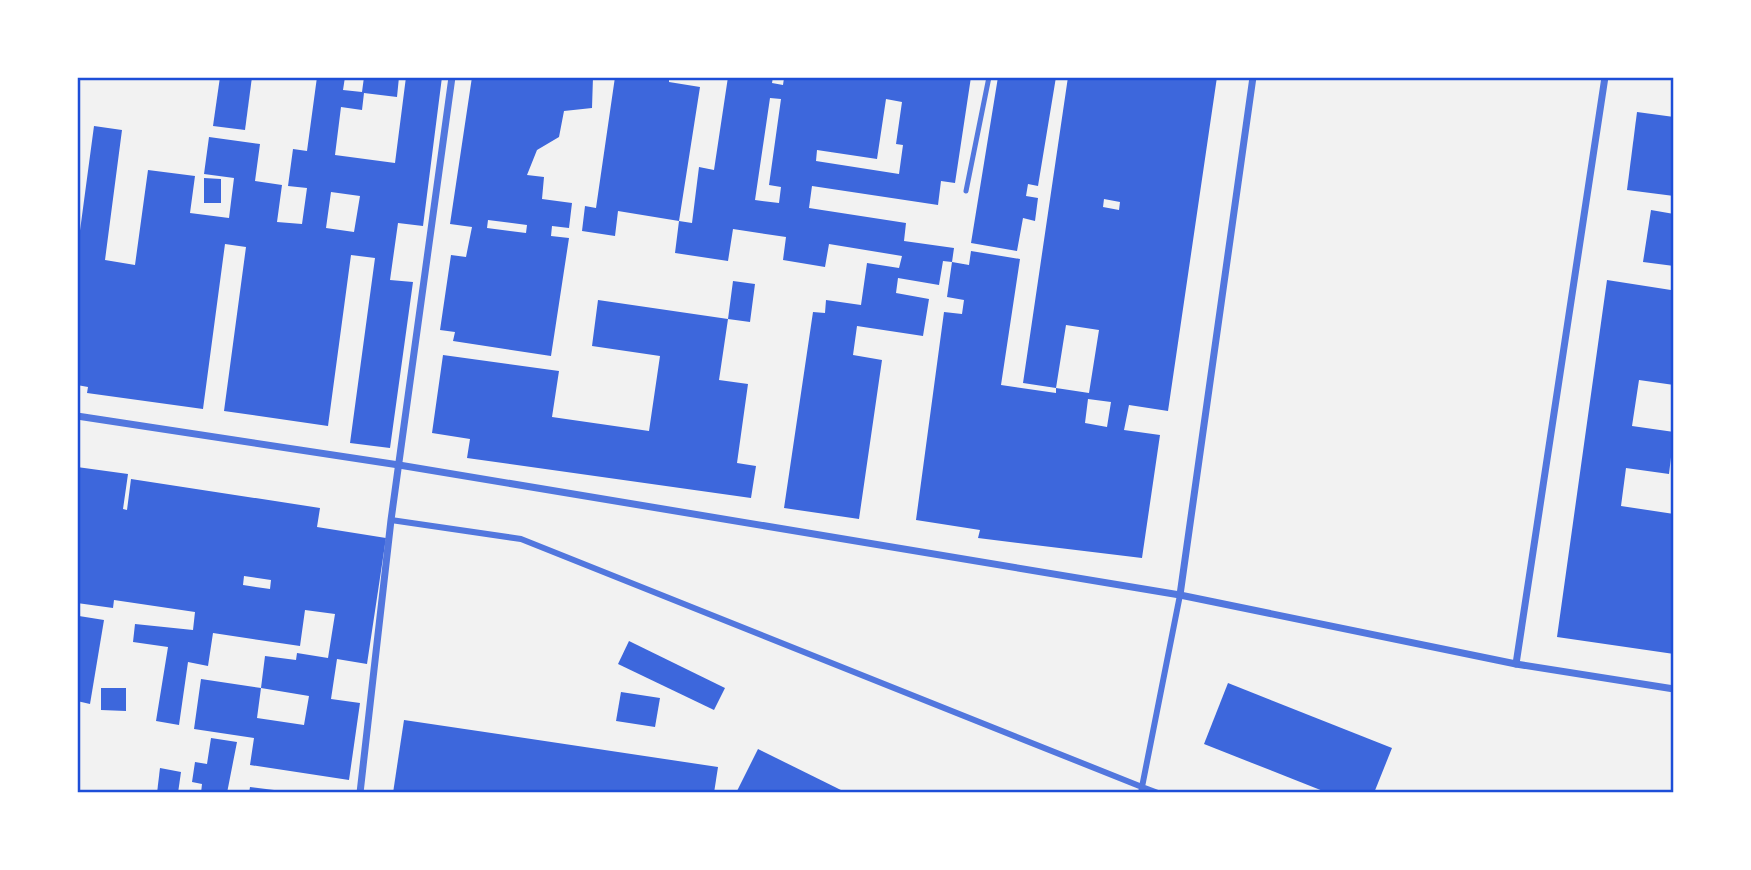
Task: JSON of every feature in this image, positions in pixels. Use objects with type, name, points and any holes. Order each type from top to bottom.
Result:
[{"type":"street","points":[[360,793],[391,520],[452,77]]},
{"type":"street","points":[[1142,790],[1180,595],[1253,77]]},
{"type":"street","points":[[1516,664],[1605,77]]},
{"type":"street","points":[[77,416],[399,465],[1180,595],[1516,664],[1674,690]]},
{"type":"street","points":[[391,520],[521,539],[1142,790],[1158,793]]},
{"type":"lane","points":[[966,191],[989,77]]},
{"type":"building","points":[[220,77],[252,77],[245,130],[213,126]]},
{"type":"building","points":[[317,77],[345,77],[343,90],[362,92],[364,77],[399,77],[397,97],[364,93],[362,110],[341,107],[335,155],[395,163],[406,77],[442,77],[423,226],[398,223],[390,280],[413,282],[390,448],[350,443],[375,258],[351,255],[328,426],[224,411],[246,247],[225,244],[203,409],[87,393],[88,387],[77,385],[77,253],[94,126],[122,130],[105,260],[135,265],[148,170],[195,176],[190,213],[229,218],[234,178],[204,174],[209,137],[260,144],[255,181],[282,185],[277,222],[302,224],[307,188],[288,186],[293,149],[307,151]],"holes":[[[331,192],[360,196],[354,232],[326,228]]]},
{"type":"building","points":[[472,77],[593,77],[592,108],[564,111],[559,137],[537,150],[527,175],[544,177],[542,199],[572,203],[569,228],[552,226],[551,236],[569,238],[551,356],[453,341],[455,332],[440,330],[451,255],[466,257],[472,227],[450,224]],"holes":[[[488,220],[527,225],[526,233],[487,228]]]},
{"type":"building","points":[[615,77],[669,77],[669,82],[700,87],[679,221],[618,211],[615,236],[582,231],[585,206],[596,208]]},
{"type":"building","points":[[728,77],[773,77],[772,83],[783,85],[784,78],[971,77],[955,183],[941,181],[938,205],[812,186],[809,208],[906,223],[904,241],[954,248],[952,262],[943,261],[939,285],[898,278],[896,293],[929,299],[923,336],[857,326],[853,355],[882,360],[859,519],[784,508],[813,312],[825,313],[826,300],[861,305],[867,263],[899,268],[902,256],[829,244],[825,267],[783,260],[786,237],[733,229],[728,261],[675,253],[679,221],[692,223],[699,167],[714,170]],"holes":[[[770,98],[781,99],[769,185],[781,187],[779,203],[755,200]],[[886,99],[902,102],[896,144],[903,145],[899,174],[816,161],[817,150],[877,159]]]},
{"type":"building","points":[[998,77],[1056,77],[1038,186],[1028,184],[1026,196],[1038,198],[1035,221],[1023,218],[1017,251],[971,243]]},
{"type":"building","points":[[1068,77],[1217,77],[1168,411],[1129,405],[1124,430],[1160,435],[1142,558],[978,538],[980,530],[916,520],[944,312],[962,314],[964,300],[947,297],[952,262],[969,265],[971,251],[1020,259],[1001,385],[1056,393],[1056,388],[1023,383]],"holes":[[[1104,199],[1120,202],[1119,210],[1103,207]],[[1066,325],[1099,330],[1089,393],[1056,388]],[[1088,399],[1111,402],[1107,427],[1085,423]]]},
{"type":"building","points":[[1637,112],[1674,117],[1674,196],[1627,190]]},
{"type":"building","points":[[204,178],[221,179],[221,203],[204,203]]},
{"type":"building","points":[[1651,210],[1674,214],[1674,266],[1643,262]]},
{"type":"building","points":[[1607,280],[1671,290],[1674,281],[1674,385],[1639,380],[1632,426],[1674,432],[1669,474],[1626,468],[1621,506],[1674,514],[1674,654],[1557,637]]},
{"type":"building","points":[[733,281],[755,284],[750,322],[728,319]]},
{"type":"building","points":[[598,300],[728,319],[719,380],[748,384],[737,463],[756,466],[751,498],[467,458],[470,439],[432,433],[443,355],[559,371],[552,417],[649,431],[660,356],[592,346]]},
{"type":"building","points":[[77,467],[128,474],[123,509],[127,510],[131,479],[320,508],[317,527],[386,538],[367,664],[337,659],[331,699],[360,703],[349,780],[250,765],[254,738],[194,729],[201,679],[261,688],[265,656],[296,660],[297,653],[328,658],[335,614],[305,610],[300,646],[213,633],[208,666],[188,662],[179,725],[156,721],[168,647],[133,642],[135,624],[193,630],[195,612],[114,600],[113,608],[77,603]],"holes":[[[244,576],[271,580],[270,589],[243,585]],[[261,688],[309,696],[304,725],[257,718]]]},
{"type":"building","points":[[79,616],[104,620],[90,704],[77,701]]},
{"type":"building","points":[[629,641],[725,688],[714,710],[618,664]]},
{"type":"building","points":[[1228,683],[1392,748],[1374,793],[1328,793],[1204,744]]},
{"type":"building","points":[[101,688],[126,688],[126,711],[101,710]]},
{"type":"building","points":[[621,692],[660,698],[655,727],[616,721]]},
{"type":"building","points":[[404,720],[718,767],[714,793],[393,793]]},
{"type":"building","points":[[211,738],[237,742],[227,793],[201,793],[202,784],[192,782],[195,762],[207,764]]},
{"type":"building","points":[[758,749],[847,793],[736,793]]},
{"type":"building","points":[[160,768],[181,772],[178,793],[157,793]]},
{"type":"building","points":[[250,787],[282,791],[282,793],[249,793]]}]
